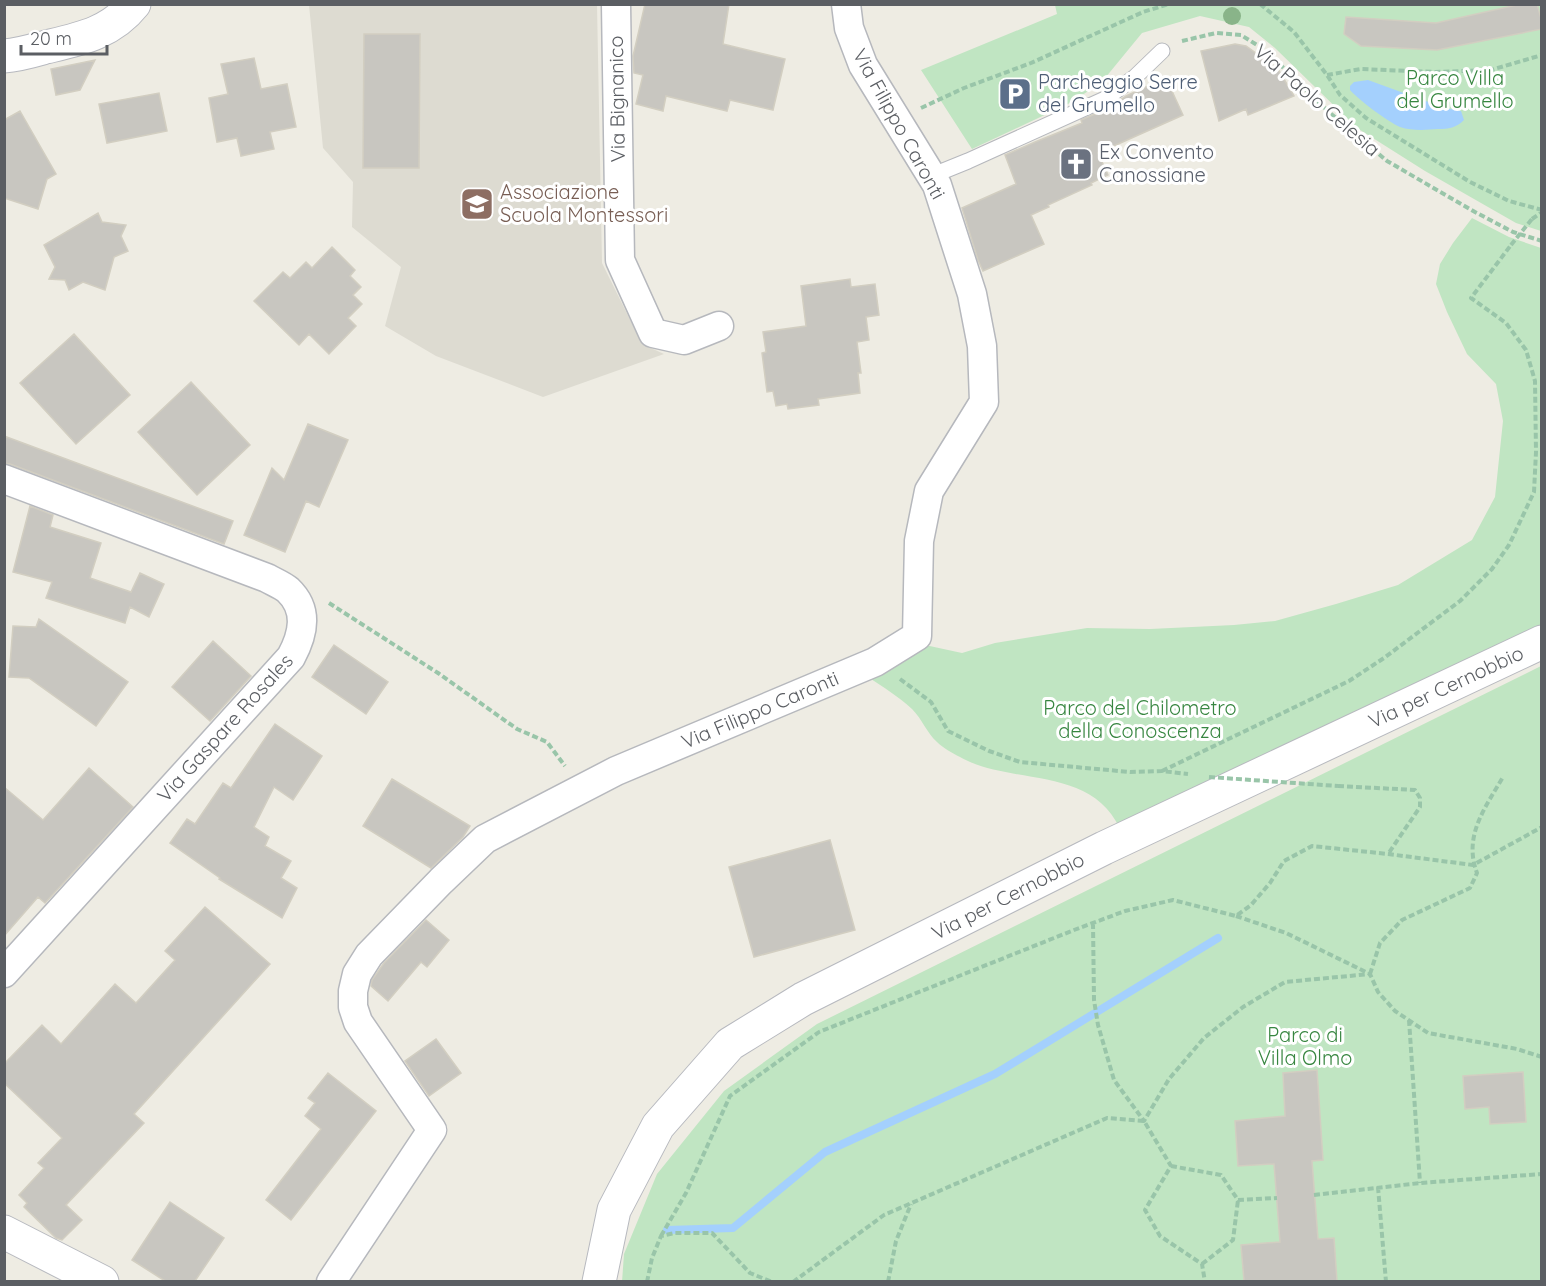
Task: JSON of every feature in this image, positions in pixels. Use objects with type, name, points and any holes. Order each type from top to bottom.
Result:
[{"type":"main road","points":[[4,56],[86,38],[108,28],[127,13],[134,4]]},
{"type":"main road","name":"Via per Cernobbio","points":[[599,1281],[614,1210],[658,1126],[730,1044],[803,999],[1104,848],[1542,642]]},
{"type":"main road","points":[[4,1232],[102,1281]]},
{"type":"street","name":"Via Bignanico","points":[[616,4],[620,260],[653,333],[684,340],[719,326]]},
{"type":"street","name":"Via Filippo Caronti","points":[[331,1281],[432,1130],[358,1022],[353,1007],[353,992],[357,974],[369,955],[441,880],[485,839],[627,766],[882,658],[917,636],[919,541],[929,491],[984,402],[982,346],[972,294],[937,185],[863,65],[849,28],[846,4]]},
{"type":"street","points":[[4,480],[267,578],[287,590],[297,601],[302,613]]},
{"type":"street","name":"Via Gaspare Rosales","points":[[4,973],[291,657],[299,642],[302,613]]},
{"type":"lane","points":[[931,176],[968,162],[1104,99],[1135,76],[1162,51]]},
{"type":"path","points":[[897,120],[964,88],[1031,63],[1143,12],[1169,4]]},
{"type":"path","points":[[1260,4],[1294,32],[1340,95],[1366,118],[1470,182],[1509,201],[1542,211]]},
{"type":"path","name":"Via Paolo Celesia","points":[[1162,51],[1186,39],[1216,33],[1241,35],[1264,50],[1329,113],[1387,162],[1513,232],[1542,241]]},
{"type":"path","points":[[1327,75],[1361,69],[1435,72],[1491,70],[1542,55]]},
{"type":"path","points":[[882,658],[888,668],[931,702],[948,731],[989,751],[1020,762],[1130,772],[1162,771],[1349,681],[1384,658],[1460,601],[1492,569],[1509,545],[1534,492],[1535,381],[1526,350],[1506,323],[1471,298],[1511,244],[1532,219],[1542,211]]},
{"type":"path","points":[[302,613],[312,593],[438,673],[517,729],[547,742],[565,765],[579,790]]},
{"type":"path","points":[[1275,786],[1297,775]]},
{"type":"path","points":[[1209,777],[1415,790],[1420,798],[1420,807],[1388,854]]},
{"type":"path","points":[[1370,974],[1380,943],[1402,920],[1470,888],[1477,873],[1473,864],[1472,841],[1478,818],[1503,777]]},
{"type":"path","points":[[1236,916],[1251,905],[1270,883],[1284,861],[1312,846],[1473,864],[1542,827]]},
{"type":"path","points":[[647,1281],[652,1258],[661,1236],[686,1193],[730,1096],[819,1032],[1125,911],[1173,900],[1236,916],[1286,933],[1370,974],[1378,992],[1395,1011],[1428,1033],[1517,1049],[1542,1056]]},
{"type":"path","points":[[1093,922],[1094,1000],[1098,1025],[1114,1080],[1144,1121],[1171,1166],[1221,1174],[1238,1200],[1233,1240],[1203,1264]]},
{"type":"path","points":[[1144,1121],[1168,1079],[1204,1038],[1243,1006],[1285,982],[1370,974]]},
{"type":"path","points":[[1409,1020],[1420,1182]]},
{"type":"path","points":[[793,1281],[885,1215],[1107,1118],[1144,1121]]},
{"type":"path","points":[[1171,1166],[1145,1210],[1160,1236],[1203,1264]]},
{"type":"path","points":[[1314,1195],[1420,1182],[1542,1174]]},
{"type":"path","points":[[1378,1187],[1386,1281]]},
{"type":"path","points":[[1238,1200],[1277,1198]]},
{"type":"path","points":[[888,1281],[896,1241],[912,1203]]},
{"type":"path","points":[[661,1236],[675,1233],[712,1233],[750,1273],[772,1281]]},
{"type":"path","points":[[1203,1264],[1205,1281]]},
{"type":"shaded area","name":"Associazione Scuola Montessori","points":[[309,5],[597,5],[602,263],[642,344],[664,354],[543,397],[436,356],[385,326],[401,267],[352,227],[353,182],[323,148]]},
{"type":"green space","name":"Parco Villa del Grumello","points":[[1055,5],[1541,5],[1541,231],[1516,223],[1425,171],[1357,128],[1275,48],[1249,27],[1200,16],[1142,33],[1101,83],[1068,104],[972,149],[921,70],[1057,14]]},
{"type":"green space","name":"Parco del Chilometro della Conoscenza","points":[[1472,218],[1509,237],[1541,248],[1541,631],[1120,829],[1107,809],[1090,795],[1048,780],[980,766],[948,750],[933,738],[912,709],[868,677],[925,645],[962,653],[995,643],[1087,628],[1150,629],[1275,621],[1398,585],[1472,540],[1495,497],[1503,421],[1496,384],[1467,354],[1436,284],[1440,264]]},
{"type":"green space","name":"Parco di Villa Olmo","points":[[1541,666],[1541,1281],[622,1282],[624,1254],[657,1174],[724,1091],[817,1024]]},
{"type":"water","points":[[1368,80],[1445,108],[1461,111],[1464,120],[1446,129],[1419,130],[1400,127],[1360,100],[1350,90],[1354,82]]},
{"type":"building","points":[[645,4],[729,4],[723,44],[785,59],[773,110],[730,100],[727,111],[666,96],[663,111],[636,104],[643,75],[634,73],[633,56]]},
{"type":"building","points":[[1521,4],[1537,4],[1542,29],[1437,50],[1361,46],[1344,34],[1346,17],[1436,23]]},
{"type":"building","points":[[364,34],[420,34],[419,168],[363,168]]},
{"type":"building","points":[[1235,44],[1246,46],[1278,69],[1294,96],[1248,115],[1246,109],[1219,121],[1201,51]]},
{"type":"building","points":[[254,58],[261,89],[287,84],[296,127],[270,132],[274,149],[241,156],[237,138],[217,142],[209,98],[228,94],[221,64]]},
{"type":"building","points":[[95,60],[80,90],[56,95],[51,69]]},
{"type":"building","name":"Ex Convento Canossiane","points":[[1166,78],[1183,115],[1098,153],[1108,175],[1031,215],[1044,244],[983,271],[962,208],[1016,184],[1005,155],[1082,123],[1081,120]]},
{"type":"building","points":[[159,93],[167,131],[107,143],[99,104]]},
{"type":"building","points":[[20,111],[56,174],[47,179],[38,209],[4,198],[4,120]]},
{"type":"building","points":[[98,213],[102,222],[126,225],[121,236],[128,251],[114,257],[105,290],[83,282],[69,290],[65,280],[49,279],[55,267],[44,245]]},
{"type":"building","points":[[332,247],[355,270],[350,276],[361,287],[353,295],[362,304],[348,318],[356,326],[329,354],[309,334],[299,345],[254,301],[283,272],[290,278],[306,262],[312,268]]},
{"type":"building","points":[[850,279],[851,287],[875,284],[879,315],[866,317],[869,340],[857,342],[861,373],[858,373],[860,393],[818,399],[819,405],[788,409],[787,404],[776,406],[773,391],[767,392],[762,353],[766,352],[763,332],[806,326],[801,286]]},
{"type":"building","points":[[74,334],[130,395],[76,444],[20,383]]},
{"type":"building","points":[[191,382],[250,445],[197,495],[138,432]]},
{"type":"building","points":[[308,424],[348,440],[319,507],[306,501],[285,552],[244,535],[272,468],[284,480]]},
{"type":"building","points":[[4,436],[233,521],[224,544],[4,463]]},
{"type":"building","points":[[30,506],[53,515],[50,527],[101,543],[90,578],[131,592],[140,573],[164,584],[149,617],[130,607],[125,623],[46,598],[52,582],[13,572]]},
{"type":"building","points":[[39,619],[128,682],[96,726],[29,678],[9,677],[13,626],[36,627]]},
{"type":"building","points":[[213,641],[251,676],[210,721],[172,687]]},
{"type":"building","points":[[334,645],[388,682],[366,714],[312,677]]},
{"type":"building","points":[[275,724],[322,756],[293,800],[274,787],[254,827],[269,837],[265,846],[291,861],[281,878],[297,888],[282,918],[219,879],[170,843],[187,819],[195,824],[223,783],[231,788]]},
{"type":"building","points":[[89,768],[133,807],[45,903],[38,897],[4,936],[4,787],[43,820]]},
{"type":"building","points":[[392,779],[470,826],[463,837],[431,868],[363,826]]},
{"type":"building","points":[[830,840],[855,930],[754,957],[729,867]]},
{"type":"building","points":[[205,907],[270,964],[134,1114],[144,1123],[66,1205],[82,1220],[62,1240],[56,1238],[24,1207],[27,1203],[19,1195],[44,1168],[38,1163],[62,1138],[4,1083],[4,1064],[42,1025],[61,1044],[115,984],[136,1003],[175,960],[165,951]]},
{"type":"building","points":[[426,920],[449,940],[427,967],[421,962],[388,1001],[371,986],[372,980],[384,963]]},
{"type":"building","points":[[436,1039],[461,1073],[429,1096],[405,1061]]},
{"type":"building","points":[[1317,1070],[1323,1160],[1312,1161],[1318,1239],[1334,1238],[1337,1281],[1244,1281],[1241,1245],[1280,1242],[1274,1164],[1238,1166],[1235,1121],[1285,1116],[1283,1073]]},
{"type":"building","points":[[1523,1072],[1526,1122],[1490,1124],[1489,1107],[1465,1109],[1463,1076]]},
{"type":"building","points":[[328,1073],[376,1111],[291,1220],[266,1200],[321,1129],[305,1116],[315,1103],[308,1098]]},
{"type":"building","points":[[170,1202],[224,1238],[195,1281],[165,1281],[132,1260]]},
{"type":"waterway","points":[[667,1230],[733,1228],[825,1152],[995,1074],[1218,938]]},
{"type":"place","name":"Parcheggio Serre del Grumello","points":[[1015,94]]},
{"type":"place","name":"Ex Convento Canossiane","points":[[1076,164]]},
{"type":"place","name":"Associazione Scuola Montessori","points":[[477,204]]}]
